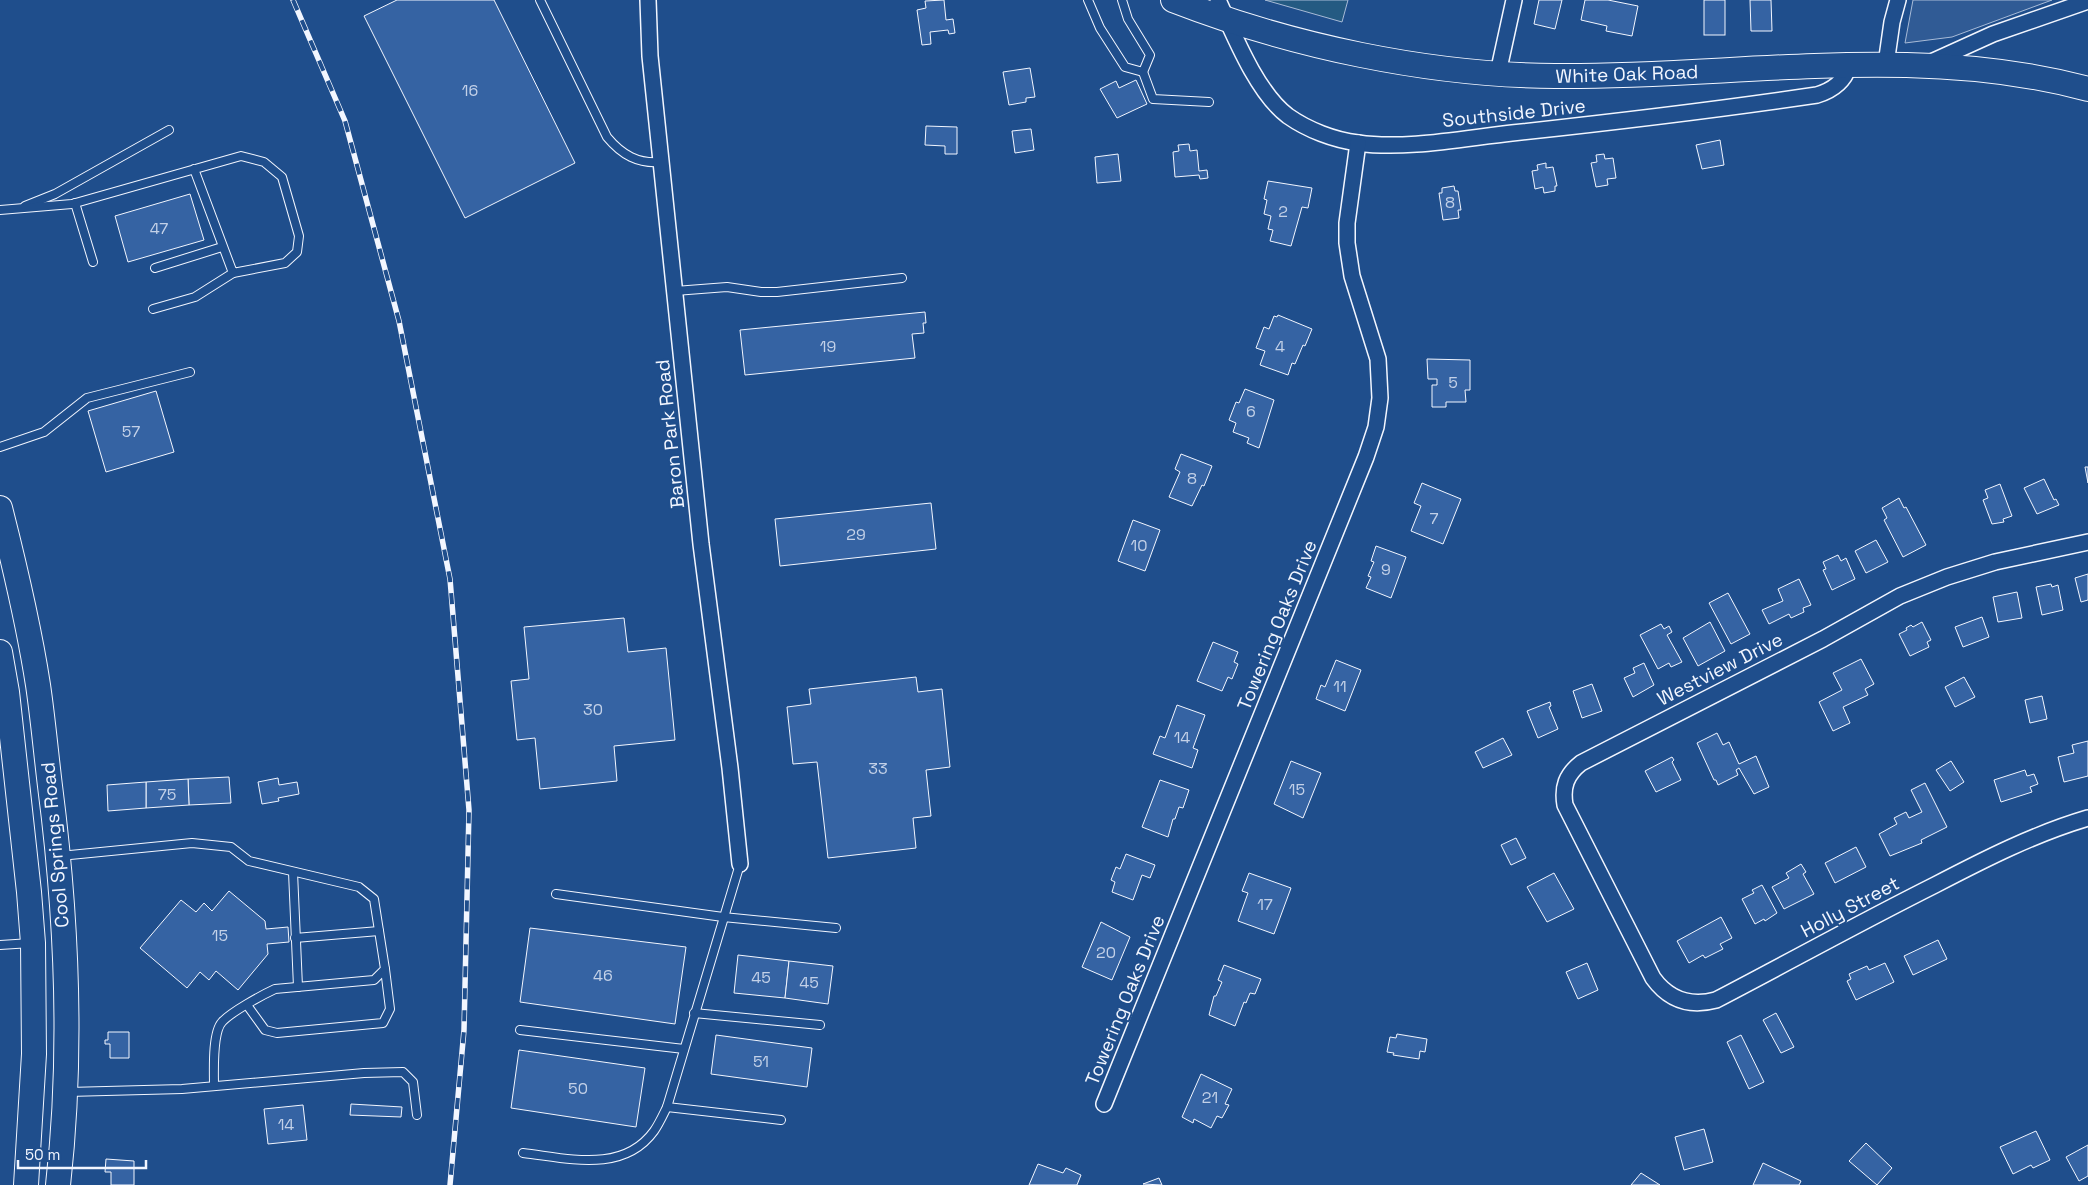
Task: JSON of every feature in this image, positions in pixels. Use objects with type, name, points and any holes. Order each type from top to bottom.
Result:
[{"type":"main road","name":"White Oak Road","points":[[1173,0],[1222,10],[1277,36],[1387,60],[1498,73],[1554,76],[1886,64],[1926,65],[1982,70],[2045,79],[2088,89]]},
{"type":"main road","name":"Cool Springs Road","points":[[0,508],[20,587],[38,686],[59,856],[64,945],[66,1092],[58,1185]]},
{"type":"main road","name":"Cool Springs Road","points":[[0,652],[3,693],[29,892],[33,944],[33,1091],[26,1185]]},
{"type":"main road","points":[[3,693],[38,686]]},
{"type":"main road","points":[[33,1091],[66,1092]]},
{"type":"street","name":"Baron Park Road","points":[[648,0],[650,56],[701,544],[730,768],[740,864]]},
{"type":"street","points":[[1498,73],[1514,0]]},
{"type":"street","points":[[1886,64],[1892,22],[1898,0]]},
{"type":"street","points":[[1926,65],[1993,34],[2088,1]]},
{"type":"street","name":"Southside Drive","points":[[1222,10],[1254,75],[1271,98],[1287,115],[1309,128],[1358,143],[1384,145],[1439,141],[1688,114],[1817,95],[1836,86],[1843,79],[1849,66]]},
{"type":"street","name":"Towering Oaks Drive","points":[[1104,1104],[1366,457],[1376,427],[1380,398],[1378,360],[1352,276],[1347,243],[1347,223],[1358,143]]},
{"type":"street","name":"Westview Drive","points":[[1645,961],[1565,805],[1563,793],[1565,781],[1571,771],[1581,763],[1823,639],[1900,596],[1947,577],[1995,562],[2088,542]]},
{"type":"street","name":"Holly Street","points":[[1645,961],[1660,987],[1670,996],[1680,1001],[1694,1004],[1716,1000],[1889,908],[2014,845],[2051,829],[2088,818]]},
{"type":"lane","points":[[540,0],[607,137],[616,149],[636,160],[661,162]]},
{"type":"lane","points":[[1088,0],[1100,28],[1125,67],[1143,72]]},
{"type":"lane","points":[[1122,0],[1128,19],[1150,55],[1143,72],[1153,100],[1209,102]]},
{"type":"lane","points":[[21,207],[55,194],[169,130]]},
{"type":"lane","points":[[0,210],[75,203],[241,156],[264,162],[282,177],[299,236],[297,252],[285,263],[233,273],[195,297],[153,308]]},
{"type":"lane","points":[[194,169],[233,273]]},
{"type":"lane","points":[[75,203],[93,262]]},
{"type":"lane","points":[[155,268],[222,247]]},
{"type":"lane","points":[[675,291],[727,287],[761,292],[777,292],[902,278]]},
{"type":"lane","points":[[0,447],[44,432],[87,398],[190,372]]},
{"type":"lane","points":[[59,856],[192,843],[231,847],[249,862],[359,887],[374,900],[390,1009],[383,1023],[277,1033],[265,1030],[247,1005]]},
{"type":"lane","points":[[523,1152],[587,1161],[617,1158],[636,1149],[654,1132],[667,1107],[740,864]]},
{"type":"lane","points":[[292,872],[298,987]]},
{"type":"lane","points":[[556,894],[723,916],[836,928]]},
{"type":"lane","points":[[295,938],[379,931]]},
{"type":"lane","points":[[0,945],[33,944]]},
{"type":"lane","points":[[214,1086],[216,1038],[222,1022],[275,989],[374,980],[385,969]]},
{"type":"lane","points":[[694,1013],[820,1025]]},
{"type":"lane","points":[[520,1030],[684,1049]]},
{"type":"lane","points":[[66,1092],[182,1089],[364,1073],[403,1072],[413,1082],[417,1115]]},
{"type":"lane","points":[[667,1107],[781,1120]]},
{"type":"shaded area","points":[[1265,0],[1348,0],[1342,22]]},
{"type":"shaded area","points":[[1913,0],[2052,0],[1952,37],[1905,43]]},
{"type":"building","points":[[397,0],[494,0],[575,163],[465,218],[364,16]]},
{"type":"building","points":[[944,0],[946,20],[953,19],[955,33],[949,34],[948,30],[930,32],[931,44],[922,45],[917,10],[926,8],[925,1]]},
{"type":"building","points":[[1539,0],[1562,0],[1555,29],[1534,24]]},
{"type":"building","points":[[1585,0],[1608,0],[1638,6],[1632,36],[1606,31],[1607,26],[1581,20]]},
{"type":"building","points":[[1704,0],[1725,0],[1725,35],[1704,35]]},
{"type":"building","points":[[1750,0],[1771,0],[1772,31],[1751,31]]},
{"type":"building","points":[[1030,68],[1035,97],[1026,98],[1026,102],[1009,105],[1003,72]]},
{"type":"building","points":[[1136,80],[1147,104],[1117,118],[1100,89],[1116,81],[1119,88]]},
{"type":"building","points":[[926,126],[957,127],[957,154],[945,154],[945,146],[925,145]]},
{"type":"building","points":[[1031,129],[1034,150],[1015,153],[1012,131]]},
{"type":"building","points":[[1720,140],[1724,165],[1702,169],[1696,145]]},
{"type":"building","points":[[1189,144],[1190,151],[1197,150],[1199,171],[1207,170],[1208,178],[1200,179],[1199,175],[1175,177],[1173,152],[1179,151],[1178,145]]},
{"type":"building","points":[[1118,154],[1121,181],[1097,183],[1095,157]]},
{"type":"building","points":[[1604,154],[1605,159],[1613,158],[1616,178],[1607,179],[1608,185],[1596,187],[1591,163],[1597,162],[1596,155]]},
{"type":"building","points":[[1546,163],[1546,168],[1553,167],[1557,186],[1555,186],[1555,191],[1544,193],[1543,187],[1535,189],[1532,171],[1538,170],[1537,165]]},
{"type":"building","points":[[1268,181],[1312,188],[1308,208],[1302,207],[1291,246],[1270,241],[1273,230],[1268,229],[1271,216],[1264,214],[1267,200],[1264,199]]},
{"type":"building","points":[[1454,186],[1455,191],[1458,191],[1461,210],[1458,210],[1459,218],[1443,220],[1439,193],[1442,193],[1442,188]]},
{"type":"building","points":[[190,194],[204,240],[128,262],[115,216]]},
{"type":"building","points":[[925,312],[926,323],[923,323],[924,333],[912,334],[915,358],[745,375],[740,330]]},
{"type":"building","points":[[1278,315],[1312,329],[1295,364],[1292,363],[1288,375],[1260,365],[1265,351],[1256,348],[1264,327],[1269,329],[1274,316],[1277,317]]},
{"type":"building","points":[[1427,359],[1470,360],[1470,390],[1465,390],[1466,402],[1446,402],[1446,407],[1432,407],[1432,385],[1437,385],[1437,379],[1428,379]]},
{"type":"building","points":[[1245,389],[1274,400],[1259,448],[1247,443],[1249,438],[1233,432],[1236,423],[1229,420],[1236,402],[1239,403]]},
{"type":"building","points":[[156,391],[174,452],[106,472],[88,411]]},
{"type":"building","points":[[1181,454],[1212,466],[1204,486],[1202,485],[1192,506],[1169,497],[1180,472],[1175,469]]},
{"type":"building","points":[[2085,467],[2088,467],[2088,483]]},
{"type":"building","points":[[2044,479],[2054,500],[2056,499],[2059,505],[2037,514],[2024,488]]},
{"type":"building","points":[[1422,483],[1461,499],[1443,544],[1411,531],[1421,506],[1414,503]]},
{"type":"building","points":[[2000,484],[2012,516],[2003,519],[2004,522],[1992,524],[1983,500],[1988,498],[1985,490]]},
{"type":"building","points":[[1899,498],[1904,508],[1906,507],[1926,545],[1903,557],[1884,520],[1887,518],[1882,508]]},
{"type":"building","points":[[931,503],[936,549],[780,566],[775,519]]},
{"type":"building","points":[[1133,520],[1160,530],[1145,571],[1118,561]]},
{"type":"building","points":[[1876,540],[1888,562],[1866,573],[1855,551]]},
{"type":"building","points":[[1376,546],[1406,557],[1391,598],[1366,588],[1371,577],[1368,576],[1374,562],[1371,561]]},
{"type":"building","points":[[1838,555],[1841,561],[1846,558],[1855,579],[1832,590],[1823,570],[1826,569],[1823,562]]},
{"type":"building","points":[[2088,574],[2088,600],[2081,602],[2075,578]]},
{"type":"building","points":[[1799,579],[1811,605],[1803,608],[1804,612],[1791,618],[1789,614],[1769,624],[1762,610],[1783,601],[1778,589]]},
{"type":"building","points":[[2051,584],[2052,587],[2058,585],[2063,610],[2042,615],[2036,587]]},
{"type":"building","points":[[2017,592],[2022,618],[1998,622],[1993,597]]},
{"type":"building","points":[[1728,593],[1750,634],[1731,644],[1709,603]]},
{"type":"building","points":[[1982,617],[1989,637],[1963,647],[1955,627]]},
{"type":"building","points":[[624,618],[628,652],[666,648],[675,740],[614,746],[617,781],[540,789],[535,738],[517,740],[511,681],[529,679],[524,627]]},
{"type":"building","points":[[1710,622],[1725,651],[1698,666],[1683,638]]},
{"type":"building","points":[[1922,622],[1931,640],[1927,642],[1929,647],[1910,656],[1899,634],[1907,630],[1906,628],[1911,625],[1913,627]]},
{"type":"building","points":[[1661,624],[1664,629],[1669,626],[1672,632],[1667,635],[1682,662],[1671,667],[1669,663],[1658,669],[1640,635]]},
{"type":"building","points":[[1213,642],[1238,652],[1234,662],[1238,664],[1232,679],[1228,677],[1222,691],[1197,681]]},
{"type":"building","points":[[1861,659],[1874,684],[1865,689],[1868,695],[1843,707],[1850,723],[1833,731],[1819,702],[1842,690],[1833,673]]},
{"type":"building","points":[[1336,660],[1361,670],[1345,711],[1316,699],[1321,685],[1325,687]]},
{"type":"building","points":[[1644,663],[1654,685],[1633,697],[1624,678],[1635,673],[1633,668]]},
{"type":"building","points":[[916,677],[918,692],[942,689],[950,767],[926,770],[931,816],[913,818],[916,848],[828,858],[817,762],[793,764],[787,707],[811,704],[809,689]]},
{"type":"building","points":[[1964,677],[1975,697],[1955,707],[1945,687]]},
{"type":"building","points":[[1592,684],[1602,711],[1582,718],[1573,691]]},
{"type":"building","points":[[2042,696],[2047,719],[2030,723],[2025,700]]},
{"type":"building","points":[[1550,702],[1551,706],[1549,707],[1558,729],[1538,738],[1527,711]]},
{"type":"building","points":[[1177,705],[1205,715],[1193,748],[1198,750],[1192,768],[1153,754],[1160,736],[1165,738]]},
{"type":"building","points":[[1717,733],[1723,745],[1729,742],[1739,764],[1756,756],[1769,787],[1754,794],[1739,768],[1736,770],[1738,775],[1718,785],[1697,743]]},
{"type":"building","points":[[1503,738],[1512,755],[1483,768],[1475,752]]},
{"type":"building","points":[[2088,741],[2088,776],[2064,782],[2058,757],[2074,753],[2072,745]]},
{"type":"building","points":[[1672,757],[1674,760],[1672,762],[1681,780],[1656,792],[1645,771]]},
{"type":"building","points":[[1291,761],[1321,773],[1303,818],[1274,804]]},
{"type":"building","points":[[1951,761],[1964,782],[1950,791],[1936,770]]},
{"type":"building","points":[[2025,770],[2027,776],[2034,774],[2038,784],[2030,787],[2032,792],[2001,802],[1994,780]]},
{"type":"building","points":[[229,777],[231,803],[189,805],[188,779]]},
{"type":"building","points":[[278,778],[279,785],[297,782],[299,794],[278,798],[279,801],[262,804],[258,782]]},
{"type":"building","points":[[188,779],[189,805],[146,808],[146,782]]},
{"type":"building","points":[[1160,780],[1189,790],[1183,808],[1179,807],[1175,819],[1173,819],[1168,837],[1142,827]]},
{"type":"building","points":[[146,782],[146,808],[108,811],[107,785]]},
{"type":"building","points":[[1925,783],[1947,827],[1921,840],[1922,843],[1890,856],[1879,834],[1897,824],[1894,818],[1906,812],[1909,818],[1922,812],[1911,790]]},
{"type":"building","points":[[1516,838],[1526,858],[1511,865],[1501,845]]},
{"type":"building","points":[[1856,847],[1866,867],[1835,883],[1825,863]]},
{"type":"building","points":[[1126,854],[1155,865],[1150,878],[1142,875],[1133,900],[1112,892],[1115,882],[1111,880],[1116,867],[1120,869]]},
{"type":"building","points":[[1801,864],[1806,872],[1803,874],[1814,894],[1784,909],[1772,887],[1789,878],[1786,873]]},
{"type":"building","points":[[1249,873],[1291,888],[1274,934],[1238,921],[1248,893],[1242,891]]},
{"type":"building","points":[[1554,873],[1574,909],[1547,922],[1527,887]]},
{"type":"building","points":[[1762,885],[1777,913],[1765,921],[1764,919],[1755,924],[1742,899],[1754,893],[1752,890]]},
{"type":"building","points":[[229,891],[265,921],[266,929],[288,927],[289,942],[267,944],[268,954],[238,990],[216,971],[209,980],[200,972],[187,988],[140,948],[181,900],[196,912],[204,903],[212,911]]},
{"type":"building","points":[[1721,917],[1732,938],[1720,944],[1723,949],[1705,958],[1703,955],[1689,963],[1677,941]]},
{"type":"building","points":[[1101,922],[1130,937],[1112,980],[1082,967]]},
{"type":"building","points":[[530,928],[686,947],[675,1024],[520,1002]]},
{"type":"building","points":[[1938,940],[1947,959],[1913,975],[1904,956]]},
{"type":"building","points":[[738,955],[789,961],[785,998],[734,993]]},
{"type":"building","points":[[789,961],[833,966],[828,1004],[785,998]]},
{"type":"building","points":[[1587,963],[1598,990],[1578,999],[1566,972]]},
{"type":"building","points":[[1885,963],[1894,982],[1856,1000],[1847,981],[1851,979],[1849,974],[1867,966],[1869,970]]},
{"type":"building","points":[[1224,965],[1261,979],[1255,994],[1250,993],[1246,1003],[1244,1002],[1235,1026],[1209,1015],[1214,996],[1216,996],[1222,982],[1218,980]]},
{"type":"building","points":[[1776,1013],[1794,1047],[1781,1053],[1763,1020]]},
{"type":"building","points":[[108,1032],[129,1032],[129,1058],[110,1058],[110,1044],[105,1044],[105,1040],[108,1040]]},
{"type":"building","points":[[1397,1034],[1427,1039],[1425,1052],[1420,1051],[1419,1059],[1393,1055],[1394,1053],[1387,1052],[1390,1037],[1396,1038]]},
{"type":"building","points":[[716,1035],[812,1048],[807,1087],[711,1074]]},
{"type":"building","points":[[1741,1035],[1764,1082],[1749,1089],[1727,1042]]},
{"type":"building","points":[[519,1050],[645,1068],[636,1127],[511,1108]]},
{"type":"building","points":[[1201,1074],[1232,1089],[1225,1104],[1229,1105],[1222,1118],[1217,1116],[1211,1128],[1194,1119],[1193,1123],[1182,1117]]},
{"type":"building","points":[[351,1104],[402,1107],[401,1117],[350,1115]]},
{"type":"building","points":[[303,1105],[307,1140],[268,1144],[264,1109]]},
{"type":"building","points":[[1704,1129],[1713,1162],[1684,1170],[1675,1137]]},
{"type":"building","points":[[2036,1131],[2050,1160],[2033,1168],[2031,1165],[2013,1174],[2000,1147]]},
{"type":"building","points":[[1866,1143],[1892,1168],[1877,1185],[1849,1161]]},
{"type":"building","points":[[2088,1145],[2088,1176],[2079,1181],[2066,1157]]},
{"type":"building","points":[[106,1159],[134,1161],[134,1185],[111,1185],[111,1172],[105,1172]]},
{"type":"building","points":[[1763,1163],[1801,1181],[1799,1185],[1753,1185]]},
{"type":"building","points":[[1038,1164],[1063,1173],[1066,1168],[1081,1175],[1077,1185],[1029,1185]]},
{"type":"building","points":[[1641,1173],[1660,1185],[1631,1185]]},
{"type":"building","points":[[1159,1178],[1162,1185],[1143,1184]]},
{"type":"railway","points":[[293,0],[345,121],[399,321],[450,579],[469,810],[464,1030],[450,1185]]}]
